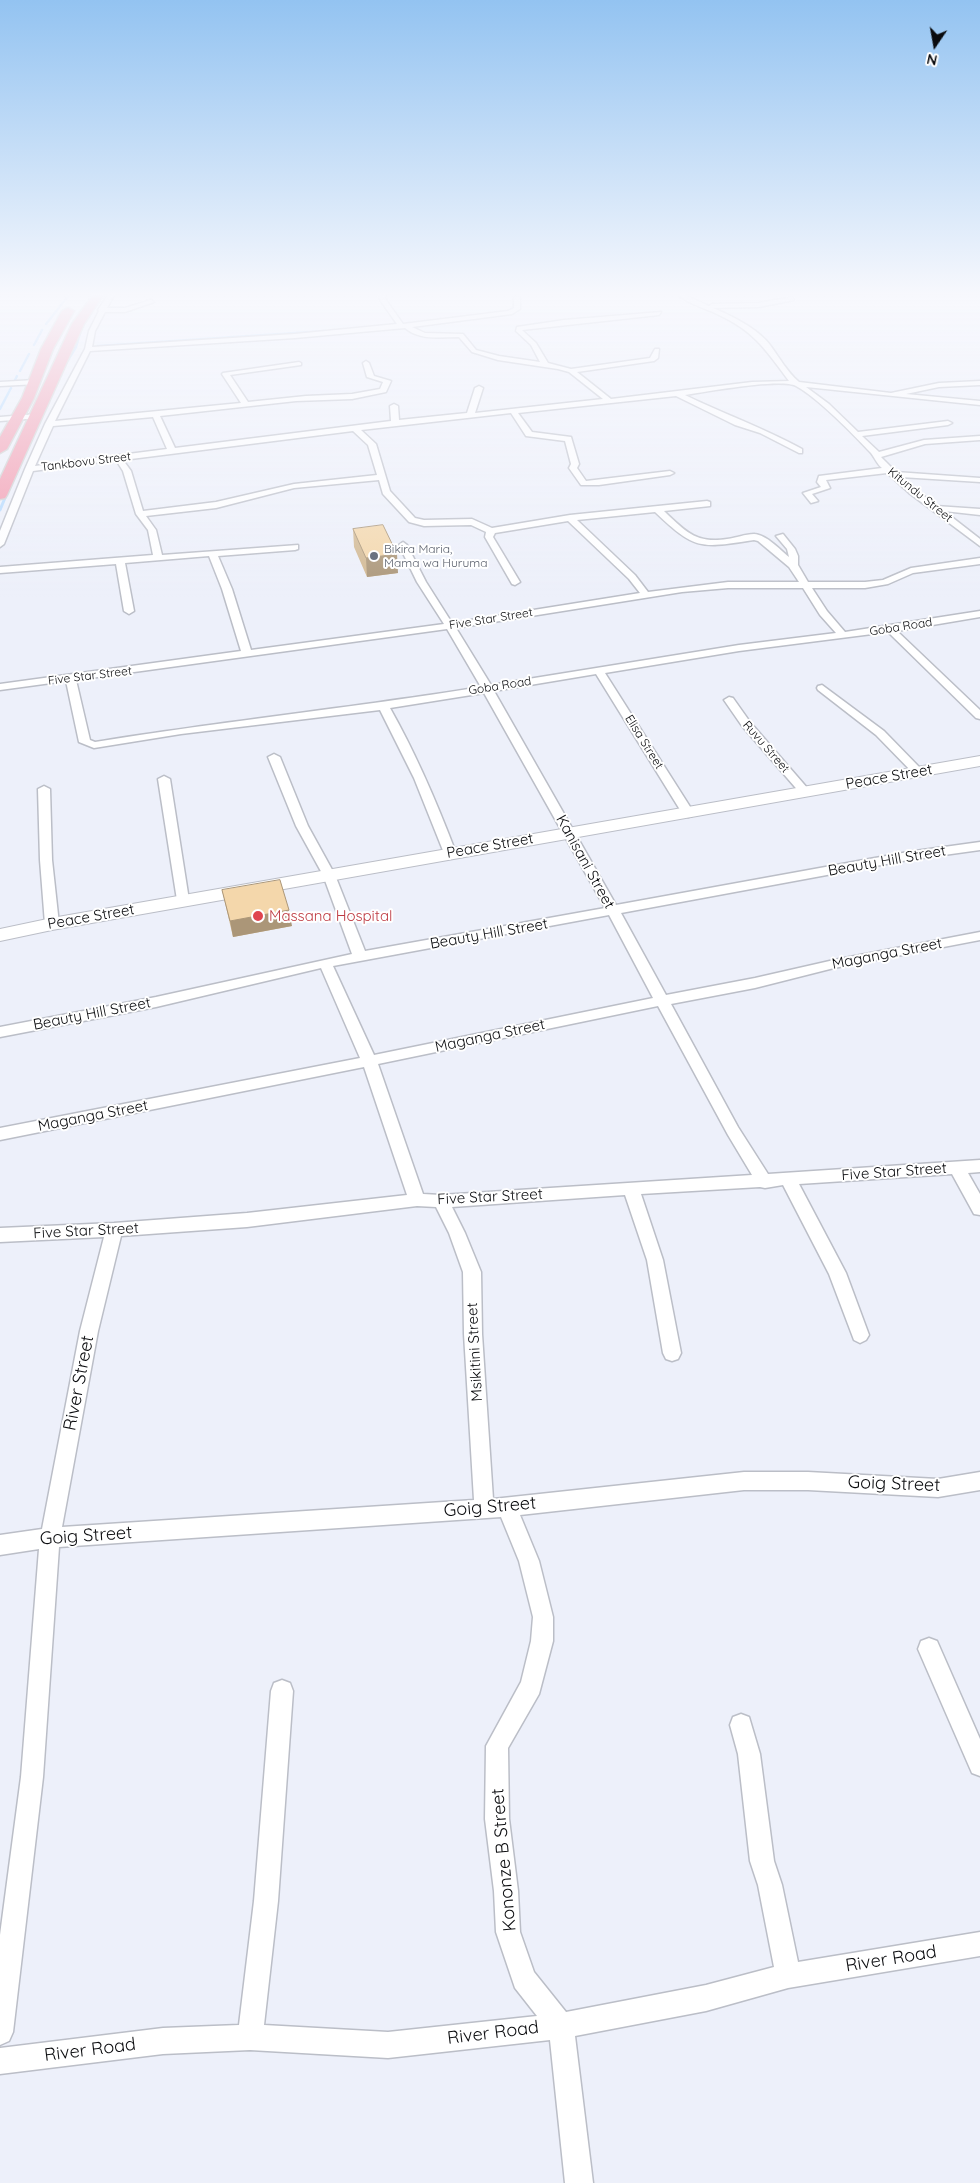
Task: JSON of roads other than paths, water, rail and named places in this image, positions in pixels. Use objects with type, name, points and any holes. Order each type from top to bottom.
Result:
[{"type":"highway","points":[[0,449],[27,397]]},
{"type":"highway","points":[[0,495],[46,397]]},
{"type":"street","points":[[0,544],[34,457],[63,397]]},
{"type":"street","points":[[240,397],[246,405]]},
{"type":"street","points":[[49,424],[160,415],[318,397]]},
{"type":"street","points":[[470,415],[476,397]]},
{"type":"street","points":[[604,397],[608,400]]},
{"type":"street","name":"Tankbovu Street","points":[[29,469],[395,422],[644,397]]},
{"type":"street","points":[[683,397],[738,423],[763,431],[799,451]]},
{"type":"street","name":"Kitundu Street","points":[[814,397],[856,434],[877,455],[879,461],[912,491],[937,508],[980,543]]},
{"type":"street","points":[[923,397],[980,403]]},
{"type":"street","points":[[160,402],[160,415],[172,451]]},
{"type":"street","points":[[394,406],[395,422]]},
{"type":"street","points":[[513,410],[528,434],[568,439],[575,464],[574,468],[584,483],[599,484],[670,473]]},
{"type":"street","points":[[0,419],[37,416]]},
{"type":"street","points":[[856,434],[948,423]]},
{"type":"street","points":[[355,428],[372,444],[386,492],[412,520],[424,523],[472,522],[491,531],[570,518],[707,504]]},
{"type":"street","points":[[877,455],[894,452],[924,442],[980,438]]},
{"type":"street","points":[[18,458],[34,457]]},
{"type":"street","points":[[118,458],[127,471],[140,514],[152,530],[158,557]]},
{"type":"street","points":[[814,501],[807,493],[826,488],[821,482],[822,478],[891,472],[980,480]]},
{"type":"street","points":[[140,514],[216,505],[294,486],[382,477]]},
{"type":"street","points":[[937,508],[980,512]]},
{"type":"street","points":[[657,509],[686,534],[700,543],[756,537],[771,546],[793,565],[823,613],[843,636]]},
{"type":"street","points":[[570,518],[632,577],[646,595]]},
{"type":"street","points":[[491,531],[489,537],[495,551],[515,582]]},
{"type":"street","points":[[780,536],[792,548],[795,558],[793,565]]},
{"type":"street","name":"Kanisani Street","points":[[403,545],[428,596],[476,664],[487,688],[570,832],[733,1131],[765,1182]]},
{"type":"street","points":[[0,570],[295,546]]},
{"type":"street","points":[[212,552],[227,589],[247,654]]},
{"type":"street","points":[[120,561],[129,611]]},
{"type":"street","name":"Five Star Street","points":[[0,687],[71,679],[451,626],[646,595],[728,586],[865,585],[885,582],[911,571],[980,561]]},
{"type":"street","name":"Goba Road","points":[[71,679],[85,742],[94,745],[181,731],[383,706],[739,648],[843,636],[980,614]]},
{"type":"street","points":[[890,629],[980,716]]},
{"type":"street","name":"Elisa Street","points":[[600,671],[688,813]]},
{"type":"street","points":[[822,688],[880,732],[918,772]]},
{"type":"street","name":"Ruvu Street","points":[[729,700],[746,724],[805,792]]},
{"type":"street","points":[[383,706],[395,726],[450,853]]},
{"type":"street","points":[[274,757],[302,826],[329,875],[360,957]]},
{"type":"street","name":"Peace Street","points":[[0,935],[183,900],[980,761]]},
{"type":"street","points":[[164,779],[183,900]]},
{"type":"street","points":[[44,789],[46,860],[52,924]]},
{"type":"street","name":"Beauty Hill Street","points":[[0,1032],[156,1002],[325,963],[908,856],[980,846]]},
{"type":"street","name":"Maganga Street","points":[[0,1134],[369,1061],[661,1000],[754,983],[834,964],[980,936]]},
{"type":"street","points":[[325,963],[369,1061],[417,1200]]},
{"type":"street","name":"Five Star Street","points":[[0,1235],[114,1230],[247,1220],[417,1200],[441,1202],[765,1182],[980,1166]]},
{"type":"street","points":[[956,1167],[980,1209]]},
{"type":"street","points":[[788,1179],[837,1274],[860,1335]]},
{"type":"street","points":[[631,1189],[655,1260],[672,1353]]},
{"type":"street","name":"Msikitini Street","points":[[441,1202],[458,1233],[472,1272],[474,1344],[484,1508]]},
{"type":"street","name":"River Street","points":[[0,2032],[32,1778],[50,1538],[89,1331],[114,1230]]},
{"type":"street","name":"Goig Street","points":[[0,1545],[50,1538],[507,1507],[744,1481],[938,1488],[980,1481]]},
{"type":"street","name":"Kononze B Street","points":[[507,1507],[530,1561],[543,1617],[542,1641],[531,1686],[497,1746],[496,1819],[506,1891],[508,1932],[524,1980],[561,2026]]},
{"type":"street","points":[[929,1649],[980,1765]]},
{"type":"street","points":[[250,2036],[266,1901],[282,1691]]},
{"type":"street","points":[[741,1725],[749,1754],[762,1861],[770,1885],[788,1976]]},
{"type":"street","name":"River Road","points":[[0,2060],[163,2041],[250,2036],[388,2045],[561,2026],[706,1998],[788,1976],[980,1944]]},
{"type":"street","points":[[561,2026],[579,2183]]},
{"type":"waterway","points":[[0,409],[6,397]]},
{"type":"waterway","points":[[0,510],[7,493]]},
{"type":"place","name":"Bikira Maria, Mama wa Huruma","points":[[374,556]]},
{"type":"place","name":"Massana Hospital","points":[[258,916]]}]
